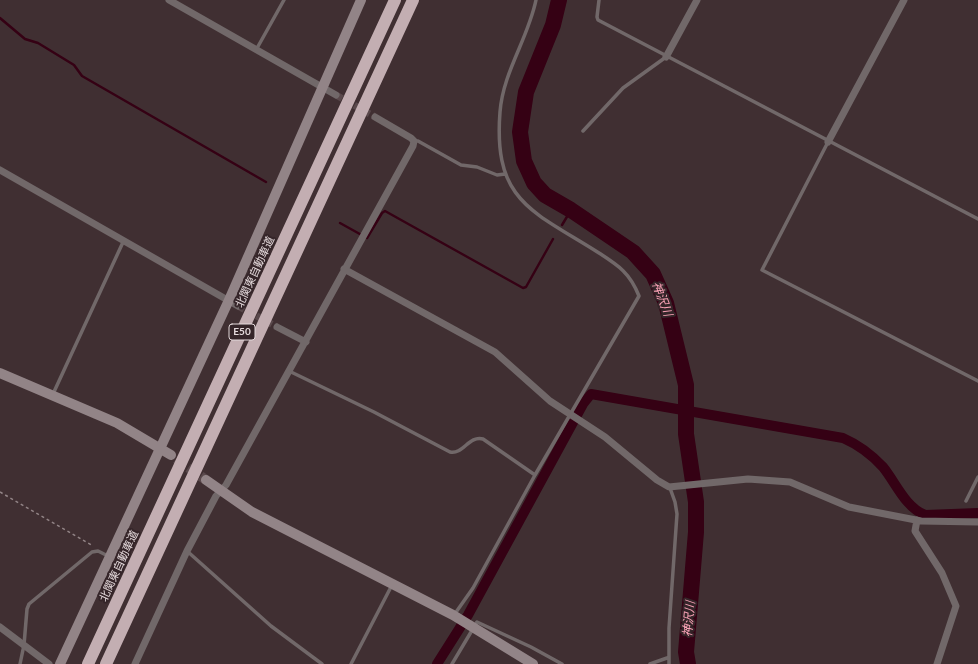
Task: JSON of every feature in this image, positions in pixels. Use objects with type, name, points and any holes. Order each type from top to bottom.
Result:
[{"type":"highway","name":"北関東自動車道","points":[[88,664],[395,0]]},
{"type":"highway","name":"E50","points":[[106,664],[412,0]]},
{"type":"street","points":[[169,0],[336,94]]},
{"type":"street","points":[[60,664],[229,300],[361,0]]},
{"type":"street","points":[[666,57],[697,0]]},
{"type":"street","points":[[828,142],[904,0]]},
{"type":"street","points":[[135,664],[188,551],[216,496],[226,485],[306,342],[414,141],[375,117]]},
{"type":"street","points":[[0,170],[238,306]]},
{"type":"street","points":[[344,269],[495,352],[550,401],[580,419],[614,443],[657,480],[669,487],[748,479],[790,482],[849,507],[917,520],[978,522]]},
{"type":"street","points":[[277,327],[306,342]]},
{"type":"street","points":[[0,373],[117,423],[171,455]]},
{"type":"street","points":[[206,480],[252,512],[455,617],[533,664]]},
{"type":"street","points":[[917,520],[915,531],[942,573],[956,606],[937,664]]},
{"type":"street","points":[[0,627],[49,664]]},
{"type":"lane","points":[[256,50],[284,0]]},
{"type":"lane","points":[[455,617],[473,588],[535,475],[572,415],[639,296],[634,283],[617,265],[527,206],[512,188],[505,174],[501,158],[500,126],[505,84],[527,30],[536,0]]},
{"type":"lane","points":[[599,0],[598,20],[828,142],[978,219]]},
{"type":"lane","points":[[583,131],[623,88],[666,57]]},
{"type":"lane","points":[[414,141],[418,141],[461,165],[478,167],[497,175],[505,174]]},
{"type":"lane","points":[[828,142],[762,270],[978,381]]},
{"type":"lane","points":[[53,395],[124,240]]},
{"type":"lane","points":[[289,371],[374,412],[450,452],[456,452],[474,440],[484,439],[535,475]]},
{"type":"lane","points":[[966,501],[978,478]]},
{"type":"lane","points":[[669,487],[676,502],[677,520],[667,658],[669,664]]},
{"type":"lane","points":[[20,664],[24,646],[27,609],[29,604],[87,554],[95,551],[111,557]]},
{"type":"lane","points":[[188,551],[271,626],[322,664]]},
{"type":"lane","points":[[351,664],[393,584]]},
{"type":"lane","points":[[452,664],[471,626],[477,622],[531,647],[562,664]]},
{"type":"lane","points":[[650,664],[667,658]]},
{"type":"path","points":[[0,492],[92,544],[95,551]]},
{"type":"waterway","name":"神沢川","points":[[559,0],[553,25],[526,92],[520,132],[524,161],[534,183],[545,195],[571,210],[633,252],[653,274],[666,303],[686,385],[686,434],[696,502],[696,532],[686,652],[688,664]]},
{"type":"waterway","points":[[0,18],[25,39],[38,43],[74,65],[82,76],[266,182]]},
{"type":"waterway","points":[[562,225],[571,210]]},
{"type":"waterway","points":[[340,223],[367,238],[382,213],[385,211],[523,288],[526,287],[553,239]]},
{"type":"waterway","points":[[437,664],[468,615],[583,404],[591,394],[843,438],[860,447],[878,462],[888,473],[906,501],[925,515],[978,513]]},
{"type":"tunnel","points":[[336,95],[375,117]]},
{"type":"tunnel","points":[[238,306],[277,327]]},
{"type":"tunnel","points":[[176,459],[206,480]]}]
